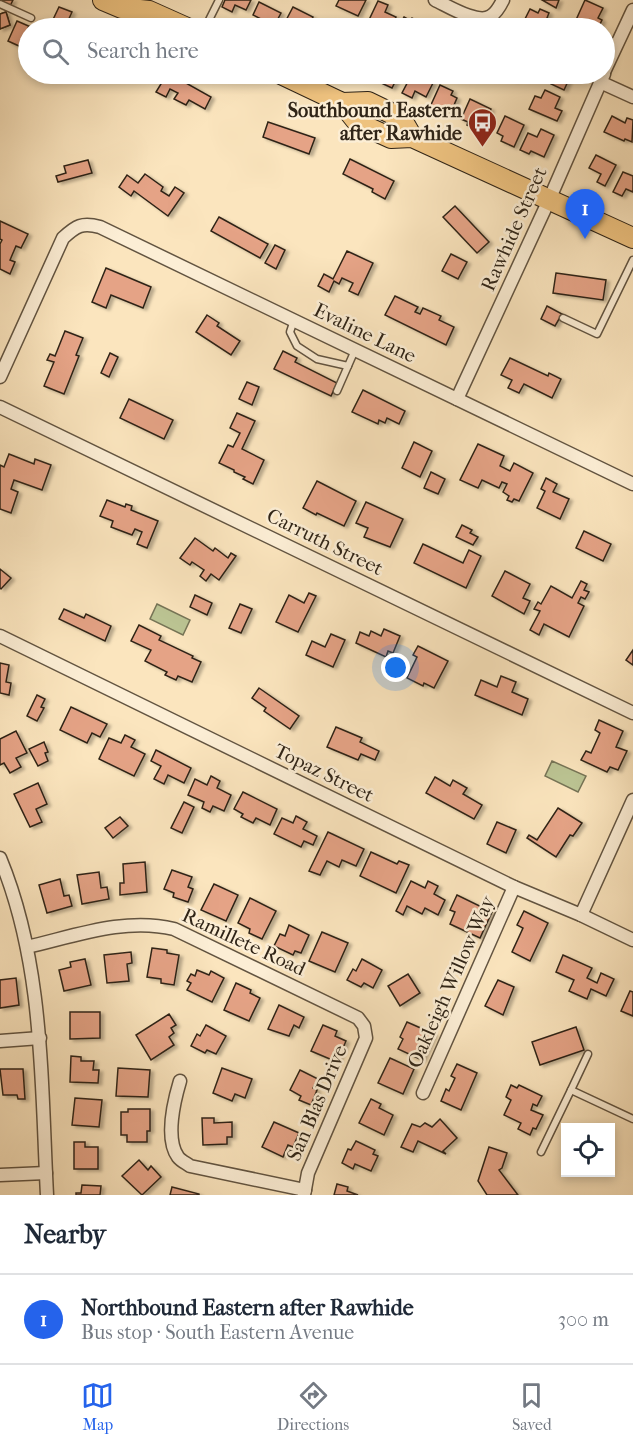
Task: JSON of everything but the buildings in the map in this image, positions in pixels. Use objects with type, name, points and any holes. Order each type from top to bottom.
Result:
[{"type":"main road","points":[[103,0],[122,8],[144,5],[169,18]]},
{"type":"main road","points":[[302,84],[342,103],[368,102],[401,118],[412,136],[633,238]]},
{"type":"street","points":[[435,0],[470,17],[477,18]]},
{"type":"street","points":[[489,18],[502,0]]},
{"type":"street","name":"Rawhide Street","points":[[615,50],[633,10]]},
{"type":"street","name":"Rawhide Street","points":[[457,399],[600,84]]},
{"type":"street","points":[[614,84],[633,98]]},
{"type":"street","name":"Evaline Lane","points":[[0,377],[63,238],[77,225],[100,226],[633,484]]},
{"type":"street","name":"Carruth Street","points":[[0,407],[633,713]]},
{"type":"street","name":"Topaz Street","points":[[0,636],[514,887],[633,940]]},
{"type":"street","points":[[581,915],[633,800]]},
{"type":"street","points":[[0,858],[27,947],[40,1038],[47,1195]]},
{"type":"street","name":"Oakleigh Willow Way","points":[[423,1093],[514,887]]},
{"type":"street","name":"Ramillete Road","points":[[27,947],[130,924],[154,924],[174,929],[357,1018],[364,1026]]},
{"type":"street","name":"San Blas Drive","points":[[304,1193],[308,1173],[366,1038],[364,1026]]},
{"type":"street","points":[[0,1041],[40,1038]]},
{"type":"street","points":[[180,1081],[172,1107],[173,1147],[179,1159],[190,1166],[304,1193]]},
{"type":"street","points":[[0,1175],[46,1173]]},
{"type":"lane","points":[[210,18],[219,0]]},
{"type":"lane","points":[[0,4],[31,18]]},
{"type":"lane","points":[[562,318],[597,334],[633,260]]},
{"type":"lane","points":[[294,320],[290,332],[297,345],[317,359],[348,366]]},
{"type":"lane","points":[[337,391],[356,350]]},
{"type":"lane","points":[[541,1152],[588,1054]]},
{"type":"lane","points":[[571,1090],[633,1119]]},
{"type":"green space","points":[[157,604],[190,620],[183,635],[150,619]]},
{"type":"green space","points":[[552,761],[586,776],[578,792],[545,776]]},
{"type":"place","name":"Southbound Eastern after Rawhide","points":[[483,148]]},
{"type":"place","name":"Northbound Eastern after Rawhide","points":[[585,239]]}]
